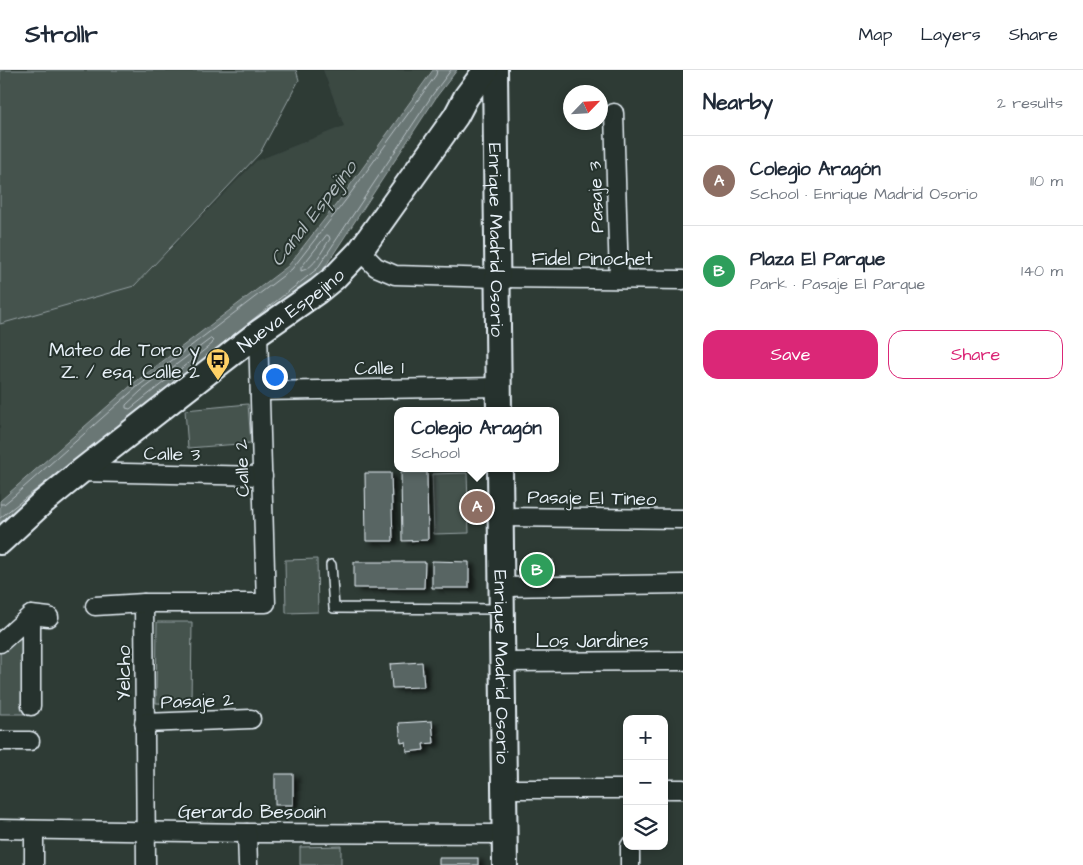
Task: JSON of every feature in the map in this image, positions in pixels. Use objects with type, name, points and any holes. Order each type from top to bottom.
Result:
[{"type":"street","name":"Nueva Espejino","points":[[0,542],[80,472],[258,333],[334,278],[360,251],[456,116],[492,77]]},
{"type":"street","name":"Enrique Madrid Osorio","points":[[492,77],[499,407]]},
{"type":"street","name":"Pasaje 3","points":[[614,113],[619,280]]},
{"type":"street","name":"Fidel Pinochet","points":[[360,251],[376,267],[395,275],[683,280]]},
{"type":"street","name":"Calle 2","points":[[144,603],[266,603],[258,333]]},
{"type":"street","name":"Calle 1","points":[[260,390],[499,387]]},
{"type":"street","name":"Calle 3","points":[[80,472],[263,476]]},
{"type":"street","name":"Enrique Madrid Osorio","points":[[500,472],[505,865]]},
{"type":"street","name":"Pasaje El Tineo","points":[[500,517],[683,520]]},
{"type":"street","points":[[501,598],[683,584]]},
{"type":"street","points":[[95,606],[144,603]]},
{"type":"street","name":"Yelcho","points":[[144,603],[146,865]]},
{"type":"street","points":[[31,615],[31,706]]},
{"type":"street","points":[[0,643],[31,615],[49,617]]},
{"type":"street","name":"Los Jardines","points":[[502,662],[683,661]]},
{"type":"street","name":"Pasaje 2","points":[[144,723],[251,719]]},
{"type":"street","points":[[0,741],[30,741]]},
{"type":"street","points":[[504,789],[623,789]]},
{"type":"street","points":[[668,789],[683,789]]},
{"type":"street","name":"Gerardo Besoain","points":[[0,829],[146,832],[504,834]]},
{"type":"street","points":[[34,830],[34,865]]},
{"type":"street","points":[[247,833],[248,865]]},
{"type":"street","points":[[630,850],[630,865]]},
{"type":"lane","points":[[331,565],[334,608],[501,598]]},
{"type":"shaded area","points":[[0,70],[296,70],[299,80],[260,153],[134,286],[0,324]]},
{"type":"shaded area","points":[[323,70],[433,70],[341,198],[288,266],[134,383],[0,501],[0,324],[134,286],[256,161],[344,126]]},
{"type":"shaded area","points":[[248,404],[251,443],[188,448],[185,410]]},
{"type":"shaded area","points":[[467,473],[469,533],[434,534],[432,474]]},
{"type":"shaded area","points":[[317,559],[318,612],[286,613],[285,560]]},
{"type":"shaded area","points":[[521,560],[553,560],[553,581],[521,581]]},
{"type":"shaded area","points":[[157,622],[192,622],[191,704],[156,703]]},
{"type":"shaded area","points":[[18,633],[26,638],[26,714],[0,714],[0,650]]},
{"type":"shaded area","points":[[341,846],[341,865],[300,865],[300,847]]},
{"type":"water","points":[[433,70],[457,70],[437,96],[321,273],[0,525],[0,501],[134,383],[288,266],[341,198]]},
{"type":"building","points":[[401,472],[427,472],[428,540],[402,541]]},
{"type":"building","points":[[365,473],[391,473],[393,541],[366,541]]},
{"type":"building","points":[[432,561],[469,562],[469,588],[432,588]]},
{"type":"building","points":[[354,562],[425,562],[424,588],[354,588]]},
{"type":"building","points":[[422,662],[424,687],[392,688],[390,664]]},
{"type":"building","points":[[432,721],[434,743],[423,744],[424,750],[407,752],[406,742],[401,743],[399,723]]},
{"type":"building","points":[[275,774],[293,774],[293,805],[275,805]]},
{"type":"building","points":[[439,858],[478,858],[478,865],[439,865]]},
{"type":"place","name":"Mateo de Toro y Z. / esq. Calle 2","points":[[218,381]]},
{"type":"place","name":"Colegio Aragón","points":[[477,507]]},
{"type":"place","name":"Plaza El Parque","points":[[537,570]]},
{"type":"water label","name":"Canal Espejino","points":[[313,213]]}]
